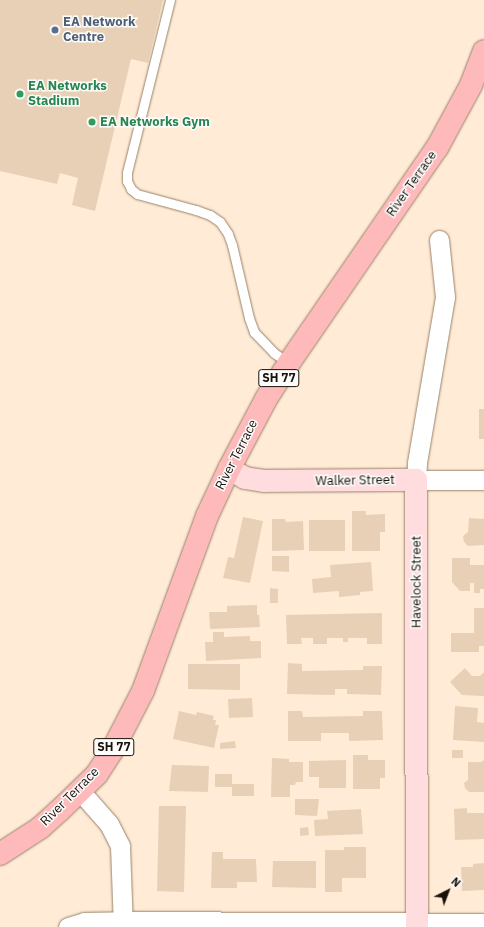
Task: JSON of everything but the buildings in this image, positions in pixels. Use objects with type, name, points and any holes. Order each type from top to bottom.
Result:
[{"type":"main road","name":"River Terrace","points":[[0,854],[40,828],[97,774],[112,751],[143,691],[207,516],[266,399],[289,363],[478,87],[484,51]]},
{"type":"street","name":"Havelock Street","points":[[417,925],[416,480],[417,463],[445,297],[439,240]]},
{"type":"street","name":"Walker Street","points":[[229,470],[245,478],[264,481],[484,480]]},
{"type":"street","points":[[80,791],[109,824],[120,846],[123,924]]},
{"type":"street","points":[[68,927],[84,922],[123,924],[417,925],[484,923]]},
{"type":"lane","points":[[170,0],[127,174],[131,188],[137,194],[196,210],[210,215],[220,222],[228,234],[232,245],[249,318],[254,332],[274,353],[289,363]]},
{"type":"place","name":"EA Network Centre","points":[[55,30]]},
{"type":"place","name":"EA Networks Stadium","points":[[20,94]]},
{"type":"place","name":"EA Networks Gym","points":[[92,122]]}]
